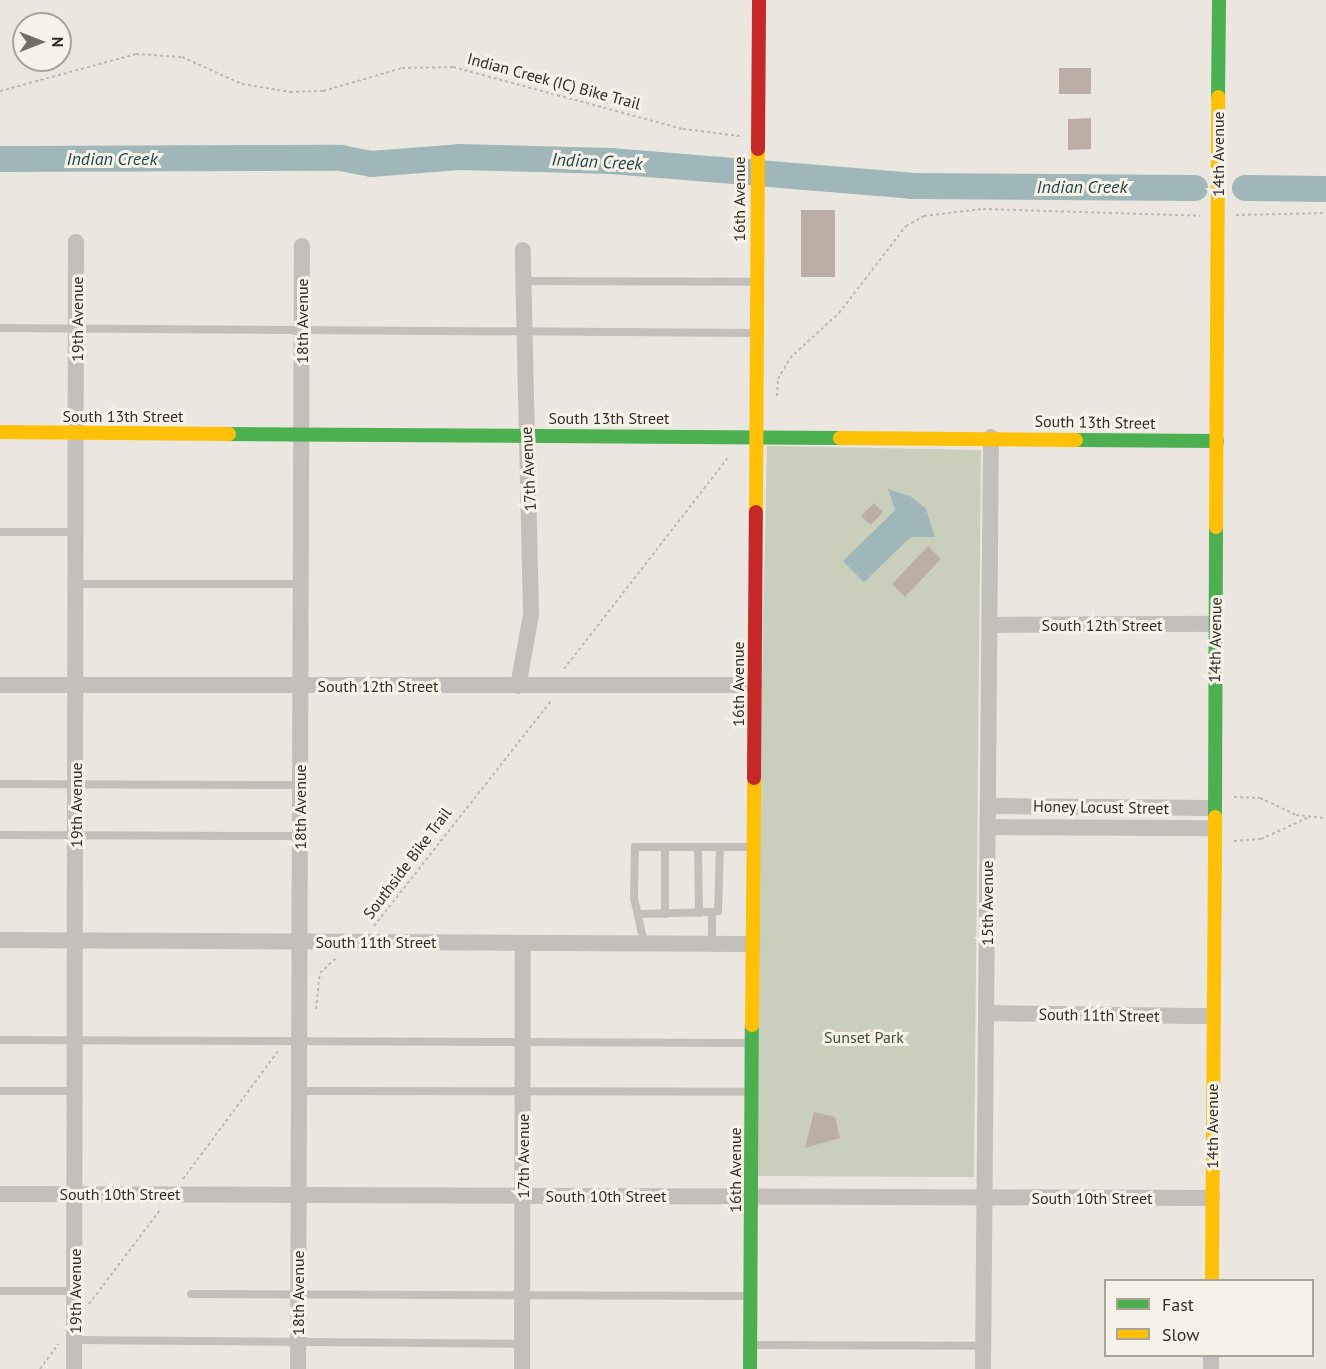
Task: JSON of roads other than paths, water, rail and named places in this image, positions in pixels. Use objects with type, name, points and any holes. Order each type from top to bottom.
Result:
[{"type":"street","name":"16th Avenue","points":[[750,1369],[756,135],[759,0]]},
{"type":"street","name":"14th Avenue","points":[[1212,1279],[1219,0]]},
{"type":"street","name":"19th Avenue","points":[[74,1369],[76,242]]},
{"type":"street","name":"18th Avenue","points":[[298,1369],[302,246]]},
{"type":"street","name":"17th Avenue","points":[[518,686],[531,615],[523,250]]},
{"type":"street","name":"South 13th Street","points":[[0,432],[756,435],[1217,441]]},
{"type":"street","name":"15th Avenue","points":[[983,1369],[991,437]]},
{"type":"street","name":"South 12th Street","points":[[989,625],[1215,624]]},
{"type":"street","name":"South 12th Street","points":[[0,685],[755,685]]},
{"type":"street","name":"Honey Locust Street","points":[[988,806],[1214,801]]},
{"type":"street","name":"Honey Locust Street","points":[[988,827],[1213,835]]},
{"type":"street","name":"South 11th Street","points":[[0,940],[753,944]]},
{"type":"street","name":"17th Avenue","points":[[522,1369],[523,943]]},
{"type":"street","name":"South 11th Street","points":[[987,1013],[1212,1016]]},
{"type":"street","name":"South 10th Street","points":[[0,1194],[1212,1198]]},
{"type":"lane","points":[[524,281],[756,282]]},
{"type":"lane","points":[[0,328],[302,328],[326,333],[756,333]]},
{"type":"lane","points":[[0,532],[76,532]]},
{"type":"lane","points":[[76,584],[300,584]]},
{"type":"lane","points":[[0,784],[300,785]]},
{"type":"lane","points":[[0,835],[300,836]]},
{"type":"lane","points":[[665,847],[665,914]]},
{"type":"lane","points":[[698,847],[699,913]]},
{"type":"lane","points":[[712,944],[720,847]]},
{"type":"lane","points":[[644,943],[642,914],[634,898],[635,848],[754,847]]},
{"type":"lane","points":[[642,914],[715,912]]},
{"type":"lane","points":[[0,1040],[752,1043]]},
{"type":"lane","points":[[0,1091],[75,1091]]},
{"type":"lane","points":[[299,1091],[752,1092]]},
{"type":"lane","points":[[0,1291],[75,1291]]},
{"type":"lane","points":[[192,1294],[751,1296]]},
{"type":"lane","points":[[74,1340],[522,1344]]},
{"type":"lane","points":[[750,1345],[983,1346]]},
{"type":"water","points":[[888,489],[912,497],[926,509],[935,537],[911,537],[864,582],[843,561],[895,510]]},
{"type":"waterway","name":"Indian Creek","points":[[0,159],[341,158],[371,164],[459,157],[611,161],[912,186],[1195,188]]},
{"type":"waterway","name":"Indian Creek","points":[[1245,188],[1326,189]]},
{"type":"park label","name":"Sunset Park","points":[[864,1037]]}]
